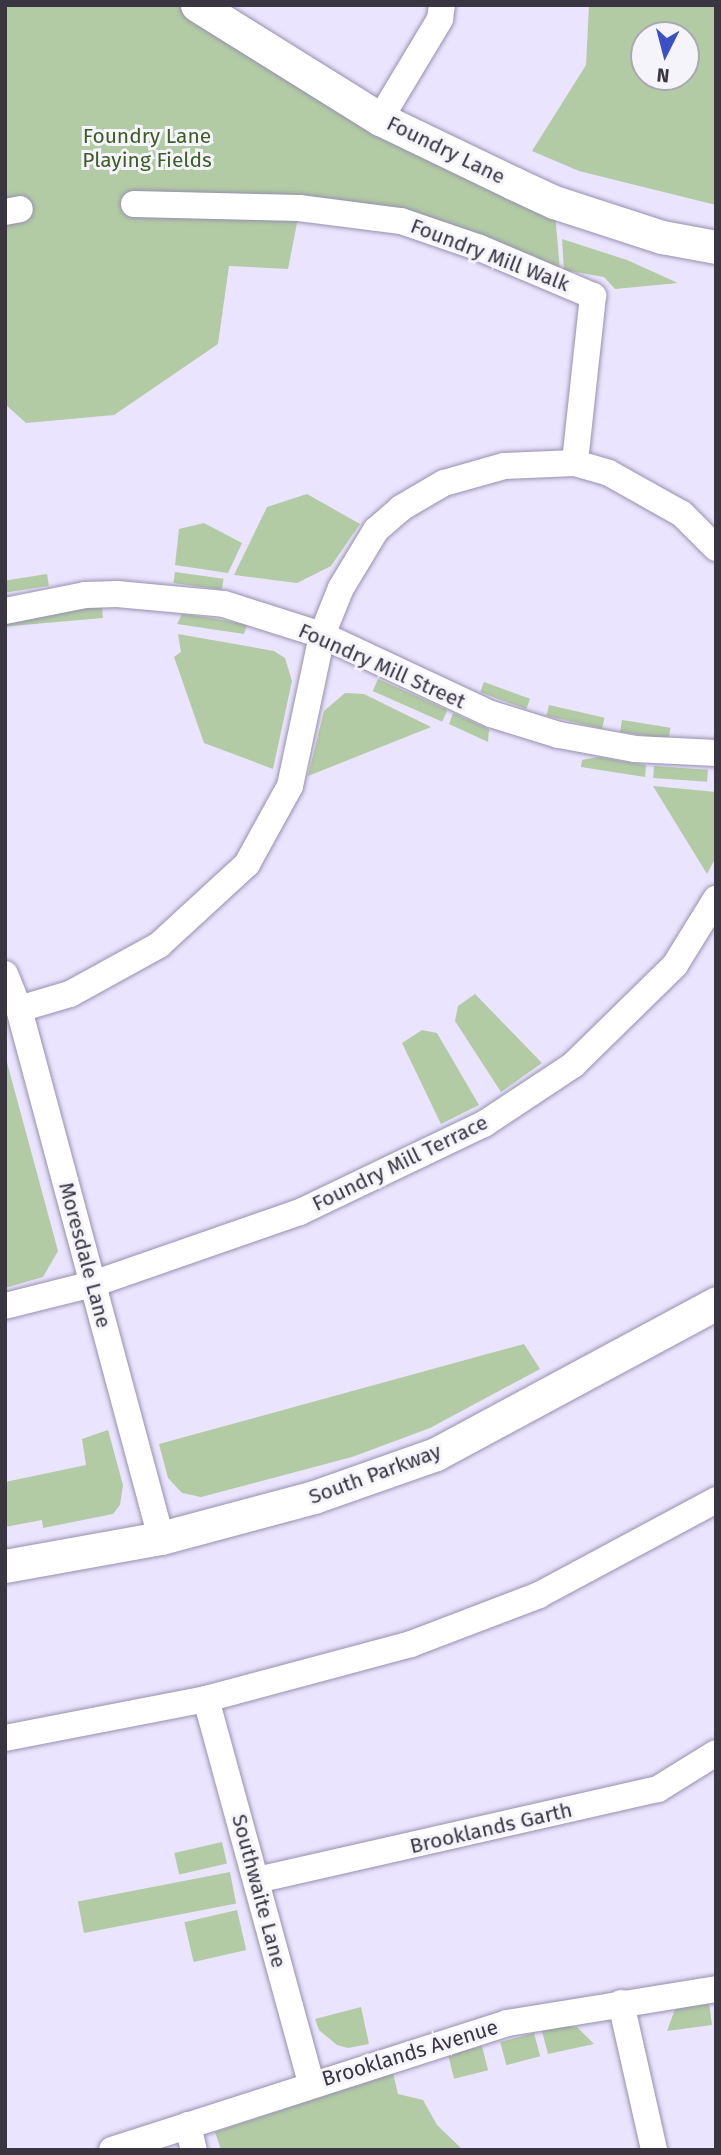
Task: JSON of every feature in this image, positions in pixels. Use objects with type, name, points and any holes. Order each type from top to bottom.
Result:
[{"type":"street","name":"Foundry Lane","points":[[197,5],[380,119],[554,202],[662,237],[716,247]]},
{"type":"street","points":[[380,119],[440,19],[442,5]]},
{"type":"street","name":"Foundry Mill Walk","points":[[134,204],[299,208],[401,221],[480,248],[593,296],[575,463]]},
{"type":"street","points":[[19,1009],[70,994],[159,945],[247,864],[290,786],[322,635],[355,561],[376,530],[401,508],[444,483],[504,466],[575,463],[609,474],[682,514],[716,548]]},
{"type":"street","name":"Foundry Mill Street","points":[[5,611],[85,595],[149,595],[224,604],[322,635],[491,714],[559,735],[635,749],[716,753]]},
{"type":"street","name":"Foundry Mill Terrace","points":[[5,1306],[93,1284],[300,1212],[484,1124],[573,1065],[675,965],[716,899]]},
{"type":"street","name":"Moresdale Lane","points":[[5,974],[19,1009],[161,1538]]},
{"type":"street","name":"South Parkway","points":[[5,1566],[161,1538],[314,1497],[436,1454],[716,1303]]},
{"type":"street","points":[[5,1738],[206,1699],[411,1644],[539,1595],[716,1500]]},
{"type":"street","name":"Southwaite Lane","points":[[206,1699],[311,2083]]},
{"type":"street","name":"Brooklands Garth","points":[[257,1880],[658,1789],[716,1752]]},
{"type":"street","name":"Brooklands Avenue","points":[[112,2150],[191,2137],[311,2083],[507,2023],[716,1989]]},
{"type":"street","points":[[621,2003],[654,2150]]},
{"type":"green space","name":"Foundry Lane Playing Fields","points":[[5,5],[197,5],[554,202],[561,282],[480,248],[300,208],[288,269],[229,266],[218,344],[114,415],[26,423],[5,404]]},
{"type":"green space","points":[[589,5],[716,5],[716,205],[579,171],[532,151],[586,65]]},
{"type":"green space","points":[[562,239],[627,260],[678,283],[615,289],[604,277],[564,270]]},
{"type":"green space","points":[[307,494],[360,524],[331,566],[297,583],[234,575],[267,507]]},
{"type":"green space","points":[[204,523],[242,543],[228,573],[175,565],[179,529]]},
{"type":"green space","points":[[175,572],[224,579],[222,590],[173,583]]},
{"type":"green space","points":[[47,574],[49,586],[6,593],[5,581]]},
{"type":"green space","points":[[102,607],[103,618],[5,626],[5,615]]},
{"type":"green space","points":[[182,614],[247,625],[244,634],[177,624]]},
{"type":"green space","points":[[178,634],[274,651],[285,658],[292,681],[273,769],[204,743],[174,657],[181,652]]},
{"type":"green space","points":[[378,679],[447,710],[442,722],[373,691]]},
{"type":"green space","points":[[484,682],[530,699],[526,709],[480,692]]},
{"type":"green space","points":[[345,693],[364,694],[431,727],[308,776],[324,711]]},
{"type":"green space","points":[[549,705],[605,718],[602,729],[547,716]]},
{"type":"green space","points":[[453,713],[489,729],[488,742],[449,724]]},
{"type":"green space","points":[[622,720],[670,728],[669,740],[620,732]]},
{"type":"green space","points":[[598,757],[646,765],[645,777],[581,767],[582,760]]},
{"type":"green space","points":[[654,766],[708,770],[707,782],[653,778]]},
{"type":"green space","points":[[653,786],[716,792],[716,857],[707,874]]},
{"type":"green space","points":[[475,994],[542,1063],[501,1092],[455,1021],[458,1006]]},
{"type":"green space","points":[[422,1030],[437,1033],[479,1105],[441,1124],[402,1043]]},
{"type":"green space","points":[[5,1055],[58,1251],[43,1277],[5,1288]]},
{"type":"green space","points":[[524,1344],[540,1369],[430,1428],[352,1457],[201,1497],[182,1493],[168,1478],[159,1444]]},
{"type":"green space","points":[[108,1430],[123,1485],[120,1505],[113,1514],[43,1528],[42,1520],[5,1527],[5,1482],[86,1465],[82,1439]]},
{"type":"green space","points":[[222,1842],[227,1863],[179,1874],[174,1853]]},
{"type":"green space","points":[[230,1872],[236,1903],[84,1933],[78,1902]]},
{"type":"green space","points":[[237,1910],[246,1950],[194,1962],[184,1922]]},
{"type":"green space","points":[[709,2002],[712,2025],[667,2031],[675,2009]]},
{"type":"green space","points":[[361,2007],[369,2044],[348,2048],[337,2045],[319,2030],[315,2019]]},
{"type":"green space","points":[[562,2026],[577,2027],[594,2044],[548,2054],[542,2031]]},
{"type":"green space","points":[[534,2033],[540,2056],[506,2065],[500,2042]]},
{"type":"green space","points":[[482,2046],[488,2070],[454,2079],[448,2054]]},
{"type":"green space","points":[[393,2073],[398,2094],[423,2100],[437,2125],[463,2150],[221,2150],[215,2132]]}]
